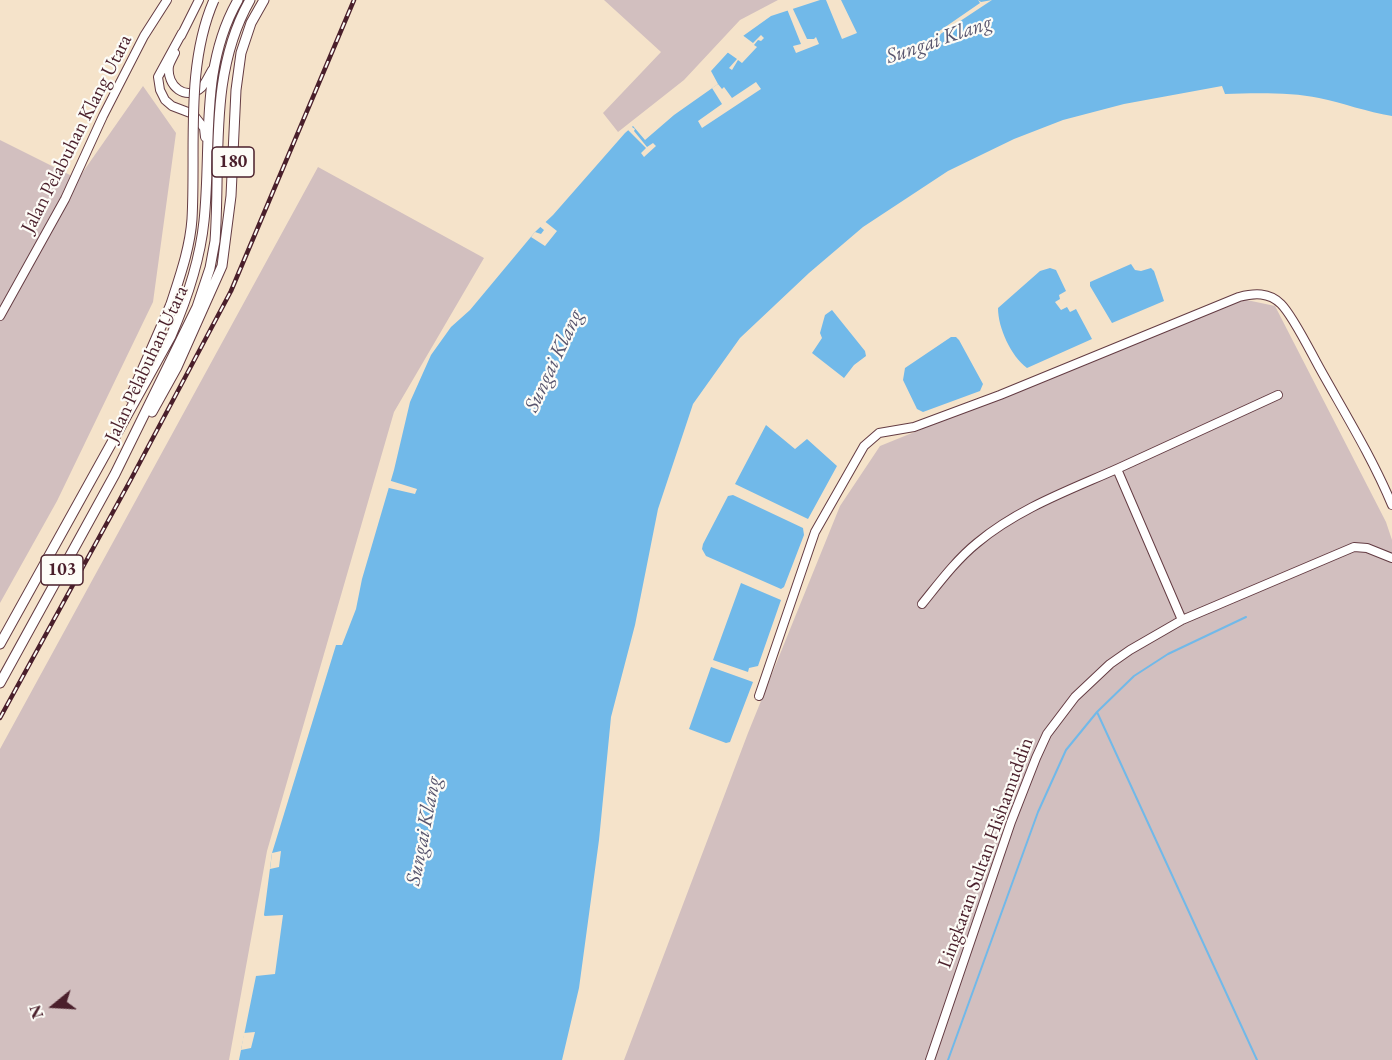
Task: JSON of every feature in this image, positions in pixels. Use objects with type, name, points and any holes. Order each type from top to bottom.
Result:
[{"type":"main road","name":"180","points":[[110,444],[171,304],[187,249],[192,221],[197,61],[205,22],[214,0]]},
{"type":"main road","name":"Jalan Pelabuhan Utara","points":[[0,644],[171,336],[187,295],[198,260],[204,222],[212,70],[222,32],[238,0]]},
{"type":"main road","name":"Jalan Pelabuhan Utara","points":[[0,682],[123,457],[198,307],[210,267],[216,223],[223,77],[228,49],[237,23],[250,0]]},
{"type":"main road","name":"180","points":[[123,457],[177,367],[222,266],[231,196],[236,90],[241,53],[251,23],[264,0]]},
{"type":"street","name":"Jalan Pelabuhan Klang Utara","points":[[0,316],[65,199],[103,116],[144,36],[167,0]]},
{"type":"street","points":[[199,0],[158,77],[160,90],[165,100],[172,106],[193,114],[204,128],[208,153]]},
{"type":"street","points":[[182,33],[169,66],[170,80],[174,88],[181,92],[191,93],[201,88],[212,70]]},
{"type":"street","points":[[759,696],[815,532],[864,446],[870,440],[879,433],[914,427],[1000,396],[1239,297],[1261,293],[1280,303],[1332,392],[1392,505]]},
{"type":"street","points":[[922,604],[976,544],[1016,515],[1066,490],[1278,395]]},
{"type":"street","points":[[1117,469],[1182,620]]},
{"type":"street","name":"Lingkaran Sultan Hishamuddin","points":[[930,1060],[1011,822],[1047,734],[1075,697],[1110,664],[1182,620],[1354,547],[1367,548],[1392,558]]},
{"type":"shaded area","points":[[604,0],[778,0],[740,20],[684,80],[618,132],[603,113],[661,52]]},
{"type":"shaded area","points":[[143,86],[176,133],[153,302],[57,501],[0,603],[0,140],[78,179]]},
{"type":"shaded area","points":[[318,167],[484,258],[394,412],[267,851],[229,1060],[0,1060],[0,749]]},
{"type":"shaded area","points":[[1242,299],[1275,306],[1386,522],[1392,540],[1392,1060],[624,1060],[748,733],[840,506],[880,446]]},
{"type":"water","name":"Sungai Klang","points":[[820,0],[1392,0],[1392,116],[1308,96],[1272,93],[1225,94],[1222,86],[1124,104],[1063,120],[1014,139],[948,171],[863,227],[809,273],[740,338],[693,404],[658,509],[635,625],[611,717],[599,840],[579,988],[562,1060],[239,1060],[256,976],[272,853],[336,645],[342,645],[356,609],[410,402],[431,355],[451,327],[470,310],[535,232],[553,215],[625,133],[633,126],[645,140],[674,115],[718,84],[711,71],[743,36],[771,16]]},
{"type":"water","points":[[1131,264],[1135,270],[1151,268],[1154,271],[1164,301],[1112,323],[1090,286],[1090,282]]},
{"type":"water","points":[[1050,268],[1056,270],[1066,291],[1059,295],[1060,299],[1055,302],[1061,310],[1067,307],[1070,312],[1076,309],[1092,339],[1027,368],[1006,341],[1000,324],[998,308],[1040,271]]},
{"type":"water","points":[[832,310],[865,351],[866,356],[854,365],[844,378],[812,353],[822,338],[820,333],[825,315]]},
{"type":"water","points":[[951,337],[959,340],[983,384],[980,391],[923,412],[917,409],[903,380],[905,368]]},
{"type":"water","points":[[766,425],[795,449],[807,439],[837,466],[808,519],[735,484]]},
{"type":"water","points":[[733,495],[803,528],[804,535],[784,587],[781,589],[706,556],[702,549],[728,496]]},
{"type":"water","points":[[741,583],[781,600],[758,666],[749,668],[748,672],[713,660]]},
{"type":"water","points":[[711,667],[753,682],[730,742],[726,743],[689,729]]},
{"type":"pier","points":[[826,0],[841,0],[857,33],[842,39]]},
{"type":"pier","points":[[978,0],[981,2],[992,0],[936,37],[935,34],[980,3]]},
{"type":"pier","points":[[792,7],[807,39],[816,37],[819,44],[796,53],[793,46],[801,44],[787,9]]},
{"type":"pier","points":[[741,34],[753,43],[761,35],[764,38],[761,41],[758,40],[754,45],[757,47],[742,63],[738,60],[732,70],[729,68],[737,59],[727,52]]},
{"type":"pier","points":[[756,82],[761,89],[702,128],[698,121],[722,104],[712,88],[718,84],[722,89],[724,87],[732,98]]},
{"type":"pier","points":[[629,125],[635,129],[634,131],[647,147],[653,143],[656,146],[644,157],[641,153],[646,148],[628,130]]},
{"type":"pier","points":[[543,220],[557,231],[545,246],[531,237],[535,232],[541,234],[544,230],[538,225]]},
{"type":"pier","points":[[388,480],[417,489],[415,494],[389,488],[386,486]]},
{"type":"pier","points":[[281,851],[279,867],[270,869],[272,853]]},
{"type":"pier","points":[[262,914],[265,916],[283,915],[275,974],[256,976],[254,973]]},
{"type":"pier","points":[[255,1032],[251,1048],[241,1050],[244,1033]]},
{"type":"waterway","points":[[948,1060],[1038,812],[1066,750],[1097,712],[1134,676],[1168,654],[1246,617]]},
{"type":"waterway","points":[[1097,712],[1257,1060]]},
{"type":"railway","points":[[0,718],[231,291],[354,0]]}]
